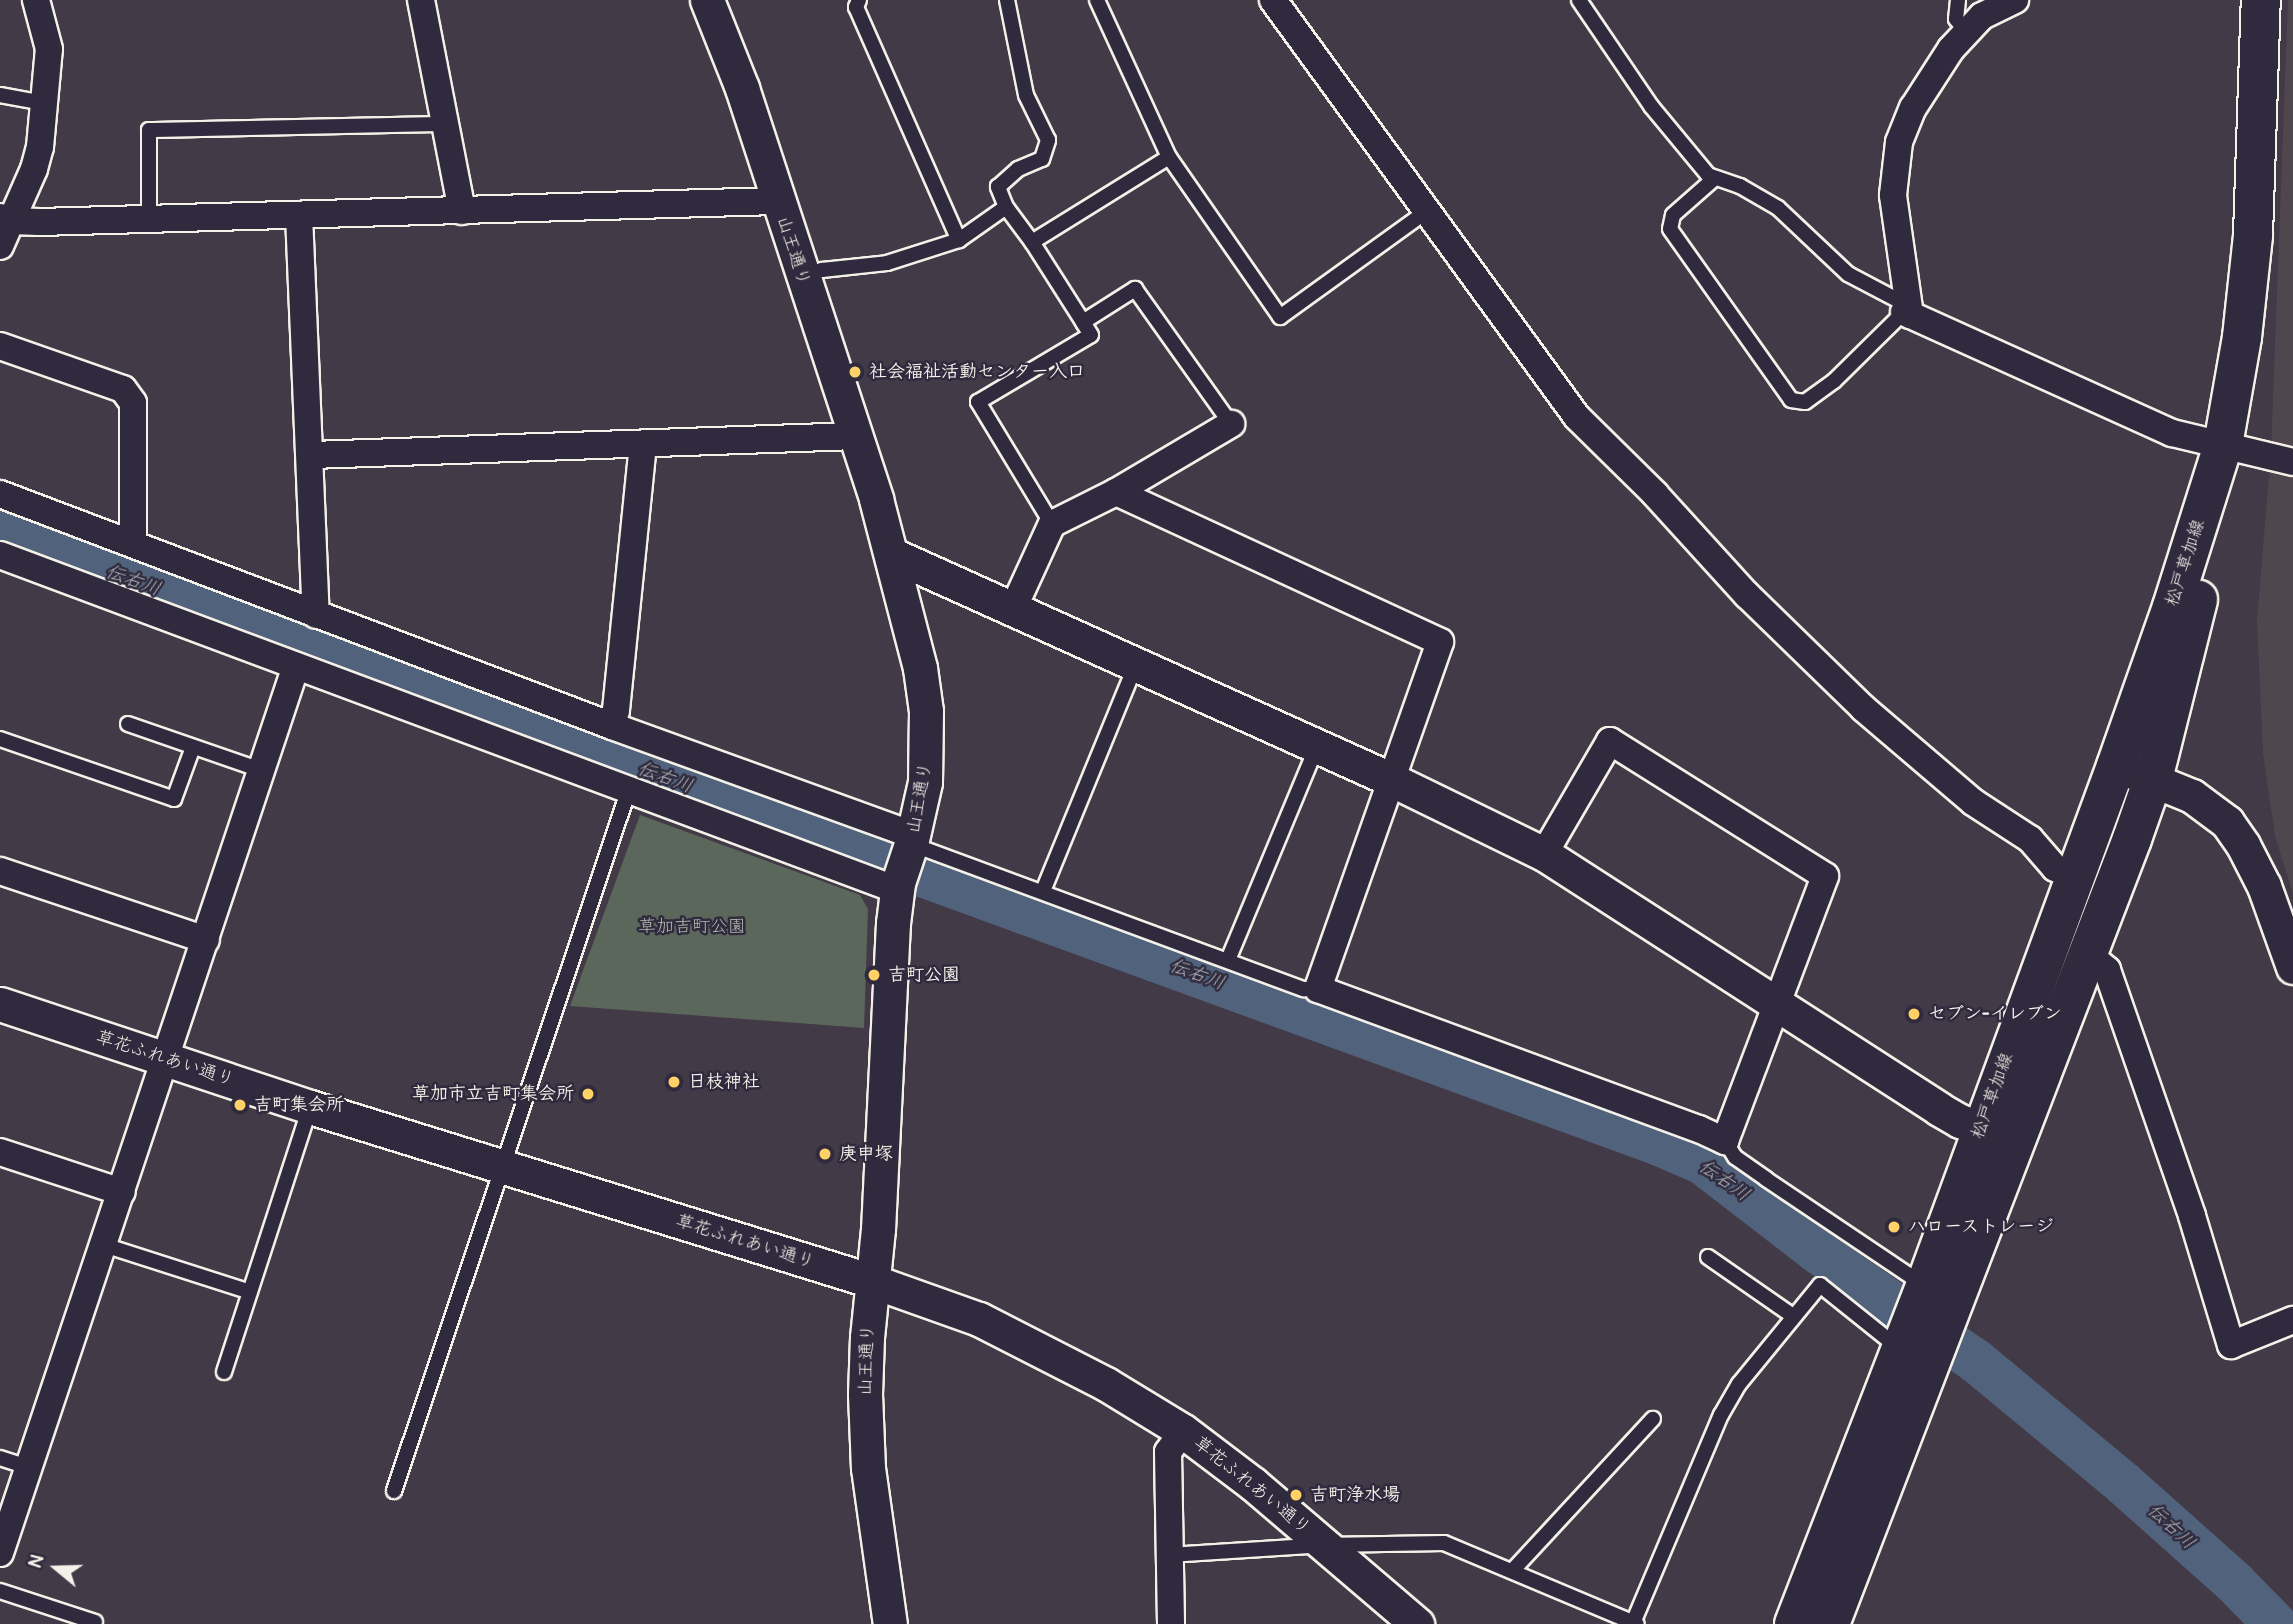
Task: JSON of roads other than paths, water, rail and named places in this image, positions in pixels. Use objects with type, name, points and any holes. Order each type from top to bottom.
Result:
[{"type":"main road","name":"松戸草加線","points":[[1794,1624],[1913,1360],[1998,1135],[2075,876],[2172,607],[2223,445],[2242,337],[2253,235],[2261,0]]},
{"type":"main road","name":"松戸草加線","points":[[1998,1135],[2088,954],[2153,779],[2209,556],[2222,484],[2223,445]]},
{"type":"main road","name":"松戸草加線","points":[[1830,1624],[1913,1360]]},
{"type":"street","points":[[0,246],[6,219],[40,147],[49,48],[36,0]]},
{"type":"street","points":[[421,0],[462,211]]},
{"type":"street","name":"山王通り","points":[[707,0],[742,88],[893,555],[920,668],[926,710],[925,782],[898,886],[878,1229],[865,1394],[868,1468],[890,1624]]},
{"type":"street","points":[[1273,0],[1577,417],[1656,494],[1747,595],[1863,708],[1973,803],[2030,839],[2055,868],[2075,876]]},
{"type":"street","points":[[2015,0],[1982,16],[1966,31],[1913,108],[1899,142],[1893,195],[1908,311],[2172,433],[2293,462]]},
{"type":"street","points":[[6,219],[149,219],[777,201]]},
{"type":"street","points":[[299,215],[312,456],[316,615]]},
{"type":"street","points":[[0,346],[123,389],[133,403],[133,544]]},
{"type":"street","points":[[1013,609],[1052,524],[1116,492],[1231,424]]},
{"type":"street","points":[[312,456],[856,436]]},
{"type":"street","points":[[612,726],[616,710],[643,444]]},
{"type":"street","points":[[1116,492],[1440,642],[1318,989],[1699,1129],[1724,1141],[1825,876],[1611,741],[1544,855]]},
{"type":"street","points":[[0,494],[612,726],[911,843]]},
{"type":"street","points":[[0,555],[628,792],[898,886]]},
{"type":"street","points":[[893,555],[1390,779],[1544,855],[1939,1108],[1998,1135]]},
{"type":"street","points":[[0,1553],[296,666]]},
{"type":"street","points":[[2116,766],[2192,796],[2227,822],[2243,845],[2264,886],[2293,967]]},
{"type":"street","points":[[0,871],[206,940]]},
{"type":"street","points":[[2088,954],[2107,970],[2192,1216],[2231,1345],[2293,1320]]},
{"type":"street","name":"草花ふれあい通り","points":[[0,1004],[310,1107],[872,1281],[979,1319],[1046,1351],[1183,1431],[1253,1484],[1417,1624]]},
{"type":"street","points":[[0,1152],[122,1192]]},
{"type":"street","points":[[1171,1624],[1168,1452],[1183,1431]]},
{"type":"lane","points":[[859,0],[856,7],[959,240]]},
{"type":"lane","points":[[1007,0],[1026,95],[1048,140],[1042,159],[1018,169],[998,187],[1006,207],[1032,242],[1090,335],[978,402],[1052,524]]},
{"type":"lane","points":[[1097,0],[1169,157],[1280,317],[1427,211]]},
{"type":"lane","points":[[1579,0],[1651,106],[1708,175],[1740,186],[1778,208],[1849,274],[1908,311],[1834,381],[1805,402],[1791,400],[1670,229],[1673,215],[1715,178]]},
{"type":"lane","points":[[1958,0],[1956,19],[1966,31]]},
{"type":"lane","points":[[0,95],[44,103]]},
{"type":"lane","points":[[149,219],[149,130],[444,124]]},
{"type":"lane","points":[[1032,242],[1169,157]]},
{"type":"lane","points":[[802,276],[822,271],[887,264],[959,240],[1006,207]]},
{"type":"lane","points":[[1083,321],[1135,289],[1231,424]]},
{"type":"lane","points":[[1043,891],[1136,663]]},
{"type":"lane","points":[[128,724],[261,770]]},
{"type":"lane","points":[[0,739],[174,799],[193,747]]},
{"type":"lane","points":[[1228,960],[1317,746]]},
{"type":"lane","points":[[394,1491],[628,792]]},
{"type":"lane","points":[[911,843],[1304,989],[1318,989]]},
{"type":"lane","points":[[224,1372],[310,1107]]},
{"type":"lane","points":[[1724,1141],[1735,1157],[1766,1180],[1939,1293]]},
{"type":"lane","points":[[104,1244],[250,1292]]},
{"type":"lane","points":[[1708,1257],[1793,1316]]},
{"type":"lane","points":[[1169,1555],[1325,1545],[1444,1543],[1513,1570],[1630,1623],[1721,1415],[1739,1384],[1820,1285],[1913,1360]]},
{"type":"lane","points":[[1513,1570],[1653,1419]]},
{"type":"lane","points":[[0,1458],[28,1467]]},
{"type":"lane","points":[[0,1591],[95,1622]]},
{"type":"waterway","name":"伝右川","points":[[0,532],[881,860],[1657,1143],[1703,1163],[1818,1252],[1976,1361],[2124,1484],[2235,1583],[2275,1624]]},
{"type":"place","name":"社会福祉活動センター入口","points":[[855,372]]},
{"type":"place","name":"吉町公園","points":[[874,975]]},
{"type":"place","name":"セブン-イレブン","points":[[1914,1014]]},
{"type":"place","name":"日枝神社","points":[[674,1082]]},
{"type":"place","name":"草加市立吉町集会所","points":[[588,1094]]},
{"type":"place","name":"吉町集会所","points":[[240,1105]]},
{"type":"place","name":"庚申塚","points":[[825,1154]]},
{"type":"place","name":"ハローストレージ","points":[[1894,1227]]},
{"type":"place","name":"吉町浄水場","points":[[1296,1495]]},
{"type":"park label","name":"草加吉町公園","points":[[692,927]]}]
